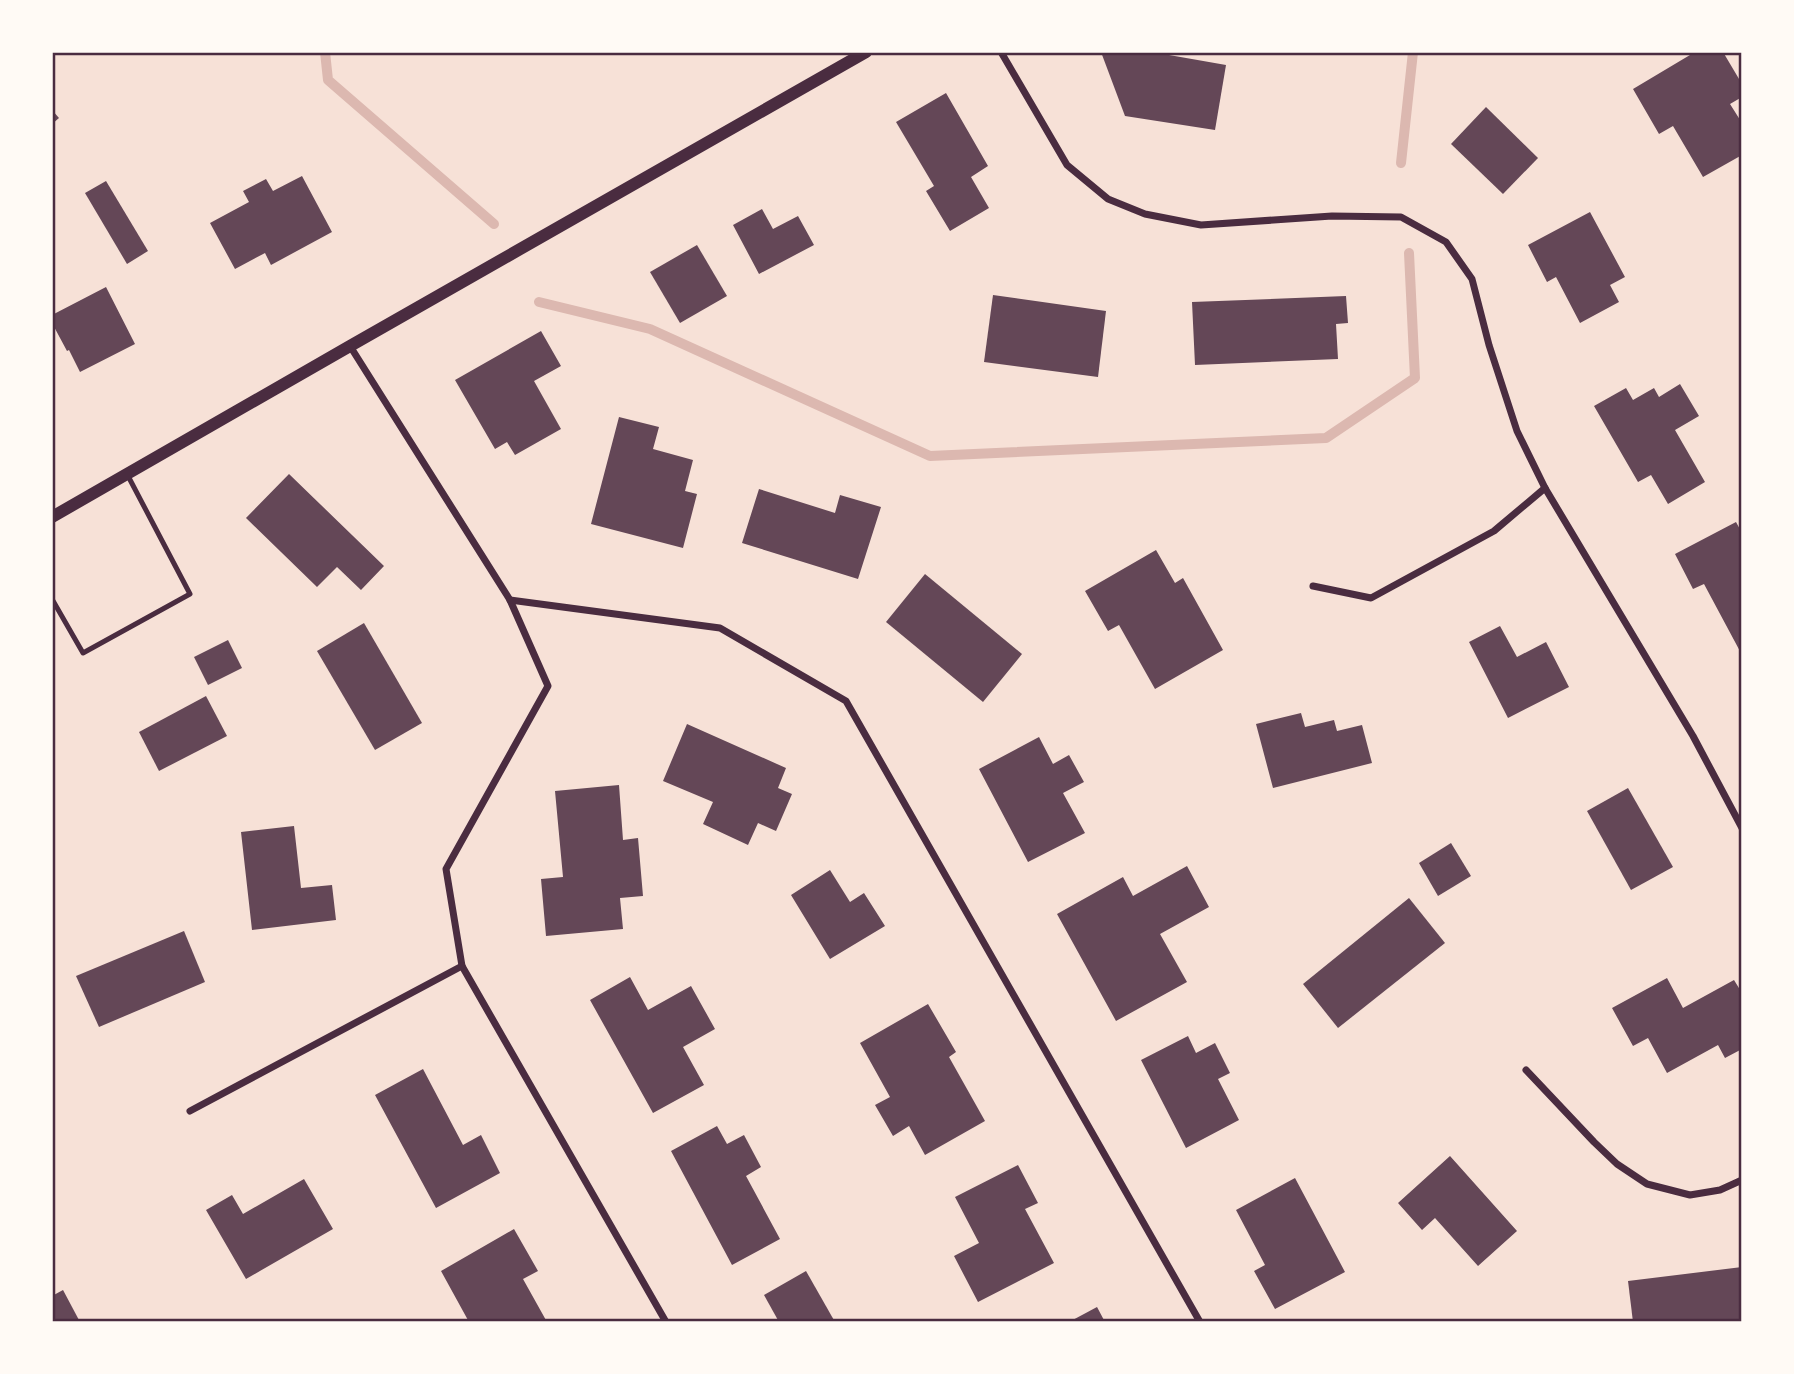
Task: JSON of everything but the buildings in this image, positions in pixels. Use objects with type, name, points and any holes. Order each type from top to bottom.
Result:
[{"type":"street","points":[[52,517],[866,52]]},
{"type":"street","points":[[1001,52],[1067,165],[1108,199],[1145,214],[1200,225],[1332,216],[1401,216],[1446,242],[1472,278],[1489,345],[1517,431],[1545,488],[1693,737],[1741,828]]},
{"type":"street","points":[[350,346],[510,600],[548,686],[446,869],[462,966],[666,1321]]},
{"type":"street","points":[[1313,586],[1371,598],[1494,531],[1545,488]]},
{"type":"street","points":[[510,600],[720,628],[846,701],[1200,1321]]},
{"type":"street","points":[[190,1111],[462,966]]},
{"type":"street","points":[[1526,1070],[1617,1164],[1647,1184],[1690,1195],[1720,1191],[1741,1180]]},
{"type":"lane","points":[[52,599],[83,653],[190,594],[127,474]]},
{"type":"waterway","points":[[325,52],[328,80],[494,224]]},
{"type":"waterway","points":[[1401,163],[1413,52]]},
{"type":"waterway","points":[[539,302],[650,329],[930,456],[1326,438],[1415,378],[1409,253]]}]
